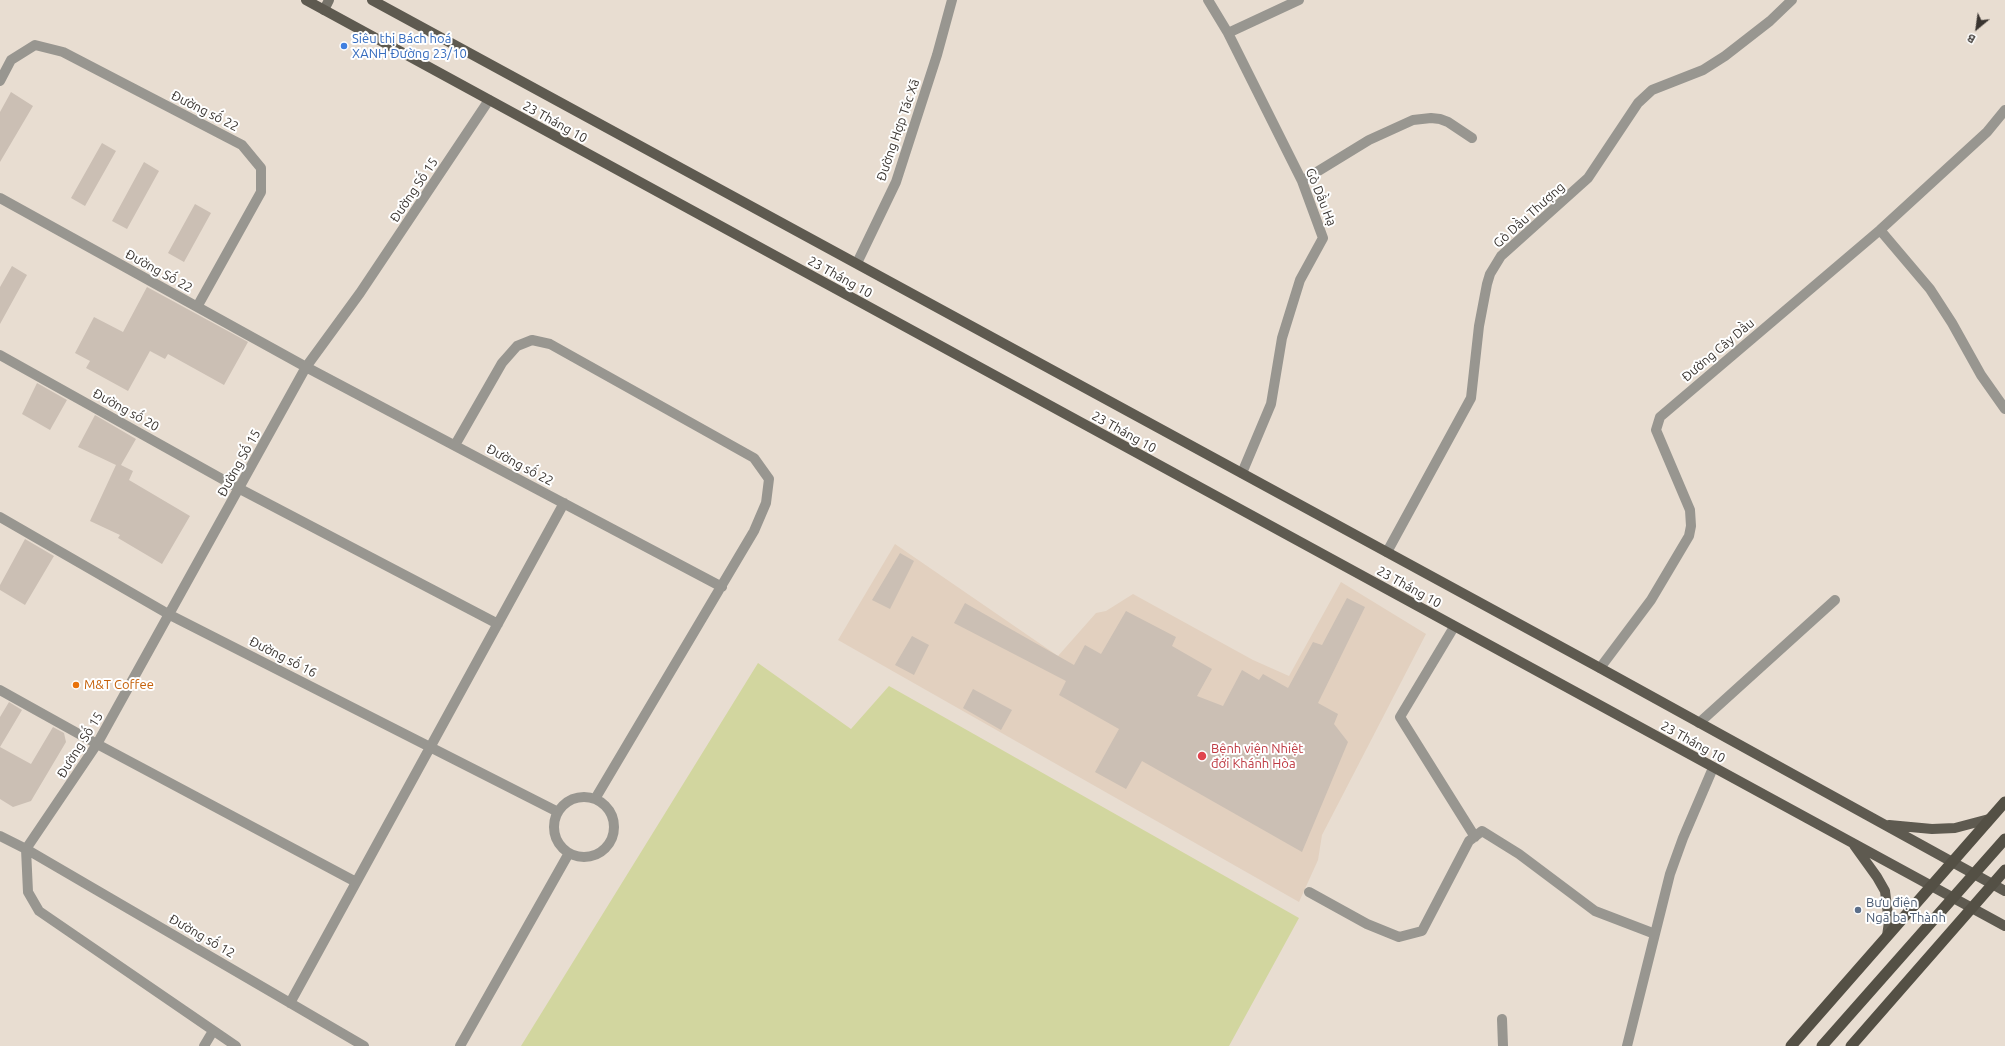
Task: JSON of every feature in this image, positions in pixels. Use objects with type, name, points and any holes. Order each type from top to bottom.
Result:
[{"type":"highway","points":[[1791,1046],[2005,802]]},
{"type":"highway","points":[[1822,1046],[2005,839]]},
{"type":"highway","points":[[1850,1046],[2005,870]]},
{"type":"main road","name":"23 Tháng 10","points":[[306,0],[2005,926]]},
{"type":"main road","points":[[324,10],[329,0]]},
{"type":"main road","name":"23 Tháng 10","points":[[372,0],[1600,668],[2005,891]]},
{"type":"main road","points":[[1881,823],[1932,829],[1955,828],[1990,819]]},
{"type":"main road","points":[[1851,842],[1877,877],[1885,891],[1889,914],[1887,936]]},
{"type":"street","name":"Đường Hợp Tác Xã","points":[[857,264],[896,182],[937,55],[952,0]]},
{"type":"street","name":"Gò Dầu Hạ","points":[[1208,0],[1228,33],[1302,181],[1323,238],[1300,280],[1282,338],[1271,404],[1242,473]]},
{"type":"street","points":[[1228,33],[1299,0]]},
{"type":"street","name":"Gò Dầu Thượng","points":[[1387,552],[1471,398],[1479,326],[1487,284],[1490,274],[1501,256],[1588,178],[1638,103],[1652,90],[1703,70],[1726,56],[1770,21],[1792,0]]},
{"type":"street","name":"Đường số 22","points":[[0,81],[11,60],[35,45],[63,52],[242,145],[261,168],[262,192],[197,307]]},
{"type":"street","name":"Đường Số 15","points":[[26,849],[97,744],[240,489],[306,367],[360,293],[489,100]]},
{"type":"street","name":"Đường Cây Dầu","points":[[1600,668],[1651,600],[1689,536],[1691,526],[1690,510],[1656,430],[1660,417],[1880,230],[1987,132],[2005,110]]},
{"type":"street","points":[[1302,181],[1369,140],[1413,120],[1431,118],[1440,119],[1448,122],[1472,138]]},
{"type":"street","name":"Đường Số 22","points":[[0,198],[306,367]]},
{"type":"street","points":[[1880,230],[1930,289],[1952,323],[1981,375],[2005,409]]},
{"type":"street","points":[[455,445],[502,363],[517,346],[532,340],[550,344],[754,458],[769,479],[766,503],[754,531],[595,799]]},
{"type":"street","name":"Đường số 20","points":[[0,355],[240,489],[498,624]]},
{"type":"street","name":"Đường số 22","points":[[306,367],[722,587]]},
{"type":"street","points":[[290,1002],[564,503]]},
{"type":"street","name":"Đường số 16","points":[[0,517],[170,615],[558,812]]},
{"type":"street","points":[[1699,723],[1835,600]]},
{"type":"street","points":[[1454,627],[1400,717],[1475,837]]},
{"type":"street","points":[[0,690],[97,744],[356,882]]},
{"type":"street","points":[[1627,1046],[1676,855],[1713,768]]},
{"type":"street","points":[[585,797],[595,799],[604,804],[611,812],[615,831],[612,841],[606,849],[598,855],[588,858],[578,857],[568,853],[561,847],[555,834],[555,820],[558,812],[565,803],[574,798],[585,797]]},
{"type":"street","points":[[1309,892],[1367,924],[1399,937],[1422,932],[1469,841],[1482,831],[1519,854],[1595,911],[1655,934]]},
{"type":"street","points":[[0,836],[26,849],[28,892],[30,899],[39,911],[236,1046]]},
{"type":"street","name":"Đường số 12","points":[[26,849],[365,1046]]},
{"type":"street","points":[[460,1046],[568,853]]},
{"type":"street","points":[[1502,1019],[1502,1046]]},
{"type":"street","points":[[204,1046],[214,1032]]},
{"type":"shaded area","name":"Bệnh viện Nhiệt đới Khánh Hòa","points":[[895,544],[1058,656],[1096,613],[1106,611],[1133,594],[1253,660],[1289,676],[1341,582],[1426,634],[1322,835],[1318,860],[1299,902],[838,640]]},
{"type":"green space","points":[[758,663],[851,729],[889,686],[1299,918],[1229,1046],[521,1046]]},
{"type":"building","points":[[11,92],[33,106],[0,162],[0,112]]},
{"type":"building","points":[[102,143],[116,151],[85,206],[71,198]]},
{"type":"building","points":[[144,162],[159,171],[127,229],[112,221]]},
{"type":"building","points":[[195,204],[211,213],[184,262],[168,253]]},
{"type":"building","points":[[12,266],[27,275],[0,324],[0,287]]},
{"type":"building","points":[[147,287],[248,342],[224,385],[168,354],[165,359],[150,351],[128,391],[86,368],[90,361],[75,353],[94,317],[123,332]]},
{"type":"building","points":[[37,383],[67,400],[50,430],[22,414]]},
{"type":"building","points":[[95,415],[136,439],[121,465],[133,471],[129,480],[190,516],[162,564],[118,538],[120,535],[90,521],[116,465],[78,447]]},
{"type":"building","points":[[25,539],[54,556],[25,605],[0,590],[0,585]]},
{"type":"building","points":[[900,553],[914,561],[890,609],[872,600]]},
{"type":"building","points":[[1347,598],[1365,607],[1318,703],[1338,714],[1334,724],[1348,742],[1302,852],[1142,761],[1126,789],[1095,772],[1119,729],[1059,695],[1066,681],[954,623],[965,603],[1074,665],[1085,645],[1101,654],[1126,611],[1176,637],[1172,646],[1212,669],[1197,696],[1223,706],[1242,670],[1259,680],[1263,674],[1288,688],[1313,642],[1322,645]]},
{"type":"building","points":[[912,636],[929,645],[914,675],[895,665]]},
{"type":"building","points":[[973,689],[1012,710],[1001,730],[963,708]]},
{"type":"building","points":[[9,702],[22,710],[0,747],[0,717]]},
{"type":"building","points":[[53,727],[64,733],[66,742],[31,801],[13,807],[0,799],[0,747],[31,764]]},
{"type":"place","name":"Siêu thị Bách hoá XANH Đường 23/10","points":[[344,46]]},
{"type":"place","name":"M&T Coffee","points":[[76,685]]},
{"type":"place","name":"Bệnh viện Nhiệt đới Khánh Hòa","points":[[1202,756]]},
{"type":"place","name":"Bưu điện Ngã ba Thành","points":[[1858,910]]}]
